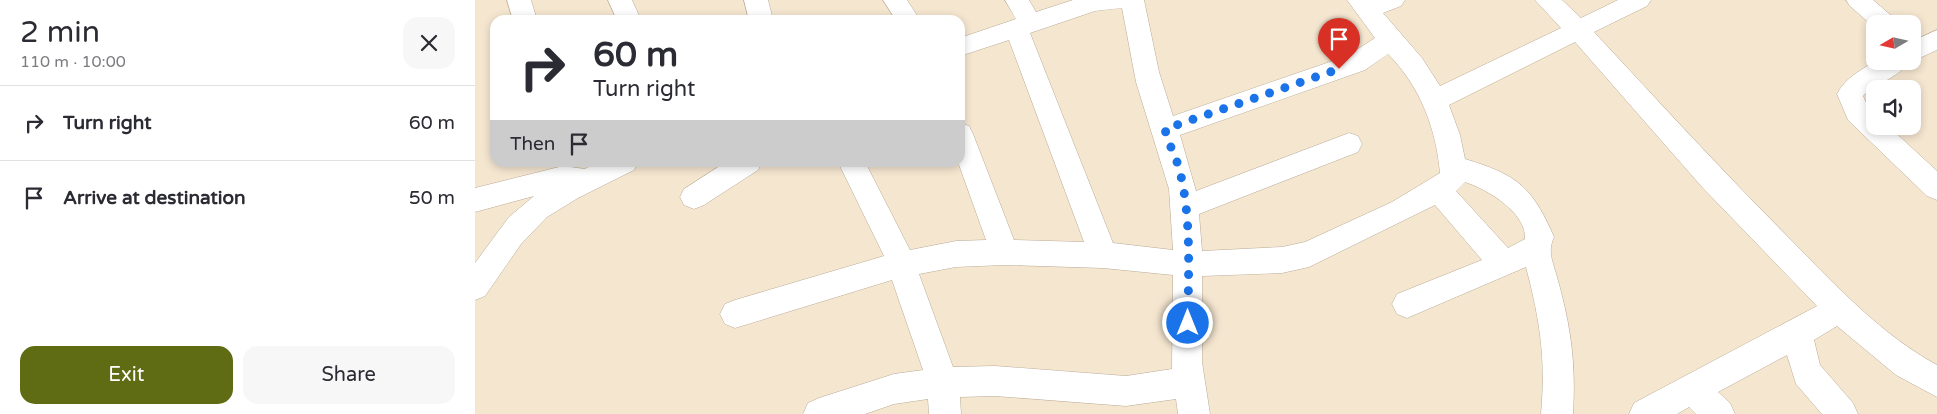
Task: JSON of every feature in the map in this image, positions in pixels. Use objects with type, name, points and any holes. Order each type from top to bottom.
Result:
[{"type":"street","points":[[519,0],[524,15]]},
{"type":"street","points":[[620,0],[627,15]]},
{"type":"street","points":[[756,0],[760,15]]},
{"type":"street","points":[[895,0],[905,15]]},
{"type":"street","points":[[1017,0],[1024,26],[1103,256]]},
{"type":"street","points":[[965,45],[1093,1],[1119,0]]},
{"type":"street","points":[[1132,0],[1149,81],[1169,145],[1180,171],[1185,207],[1188,264],[1187,382],[1194,414]]},
{"type":"street","points":[[735,314],[901,264],[956,254],[1005,252],[1103,256],[1188,264],[1282,260],[1309,254],[1438,190],[1454,178],[1453,167],[1435,100],[1416,68],[1390,40],[1363,5],[1393,0]]},
{"type":"street","points":[[1547,0],[1577,29],[1713,179],[1839,309],[1907,365],[1937,382]]},
{"type":"street","points":[[1435,100],[1639,0]]},
{"type":"street","points":[[1858,0],[1876,15]]},
{"type":"street","points":[[1165,129],[1356,63],[1390,40]]},
{"type":"street","points":[[1883,70],[1861,84],[1850,94],[1857,113],[1937,188]]},
{"type":"street","points":[[1185,207],[1349,144]]},
{"type":"street","points":[[965,147],[1005,252]]},
{"type":"street","points":[[475,287],[509,239],[535,210],[586,179],[614,167]]},
{"type":"street","points":[[694,197],[741,167]]},
{"type":"street","points":[[854,167],[892,241],[901,264],[943,382],[945,414]]},
{"type":"street","points":[[1407,304],[1504,264],[1535,248],[1541,237],[1532,215],[1510,189],[1489,178],[1453,167]]},
{"type":"street","points":[[475,200],[563,177],[586,179]]},
{"type":"street","points":[[1438,190],[1504,264]]},
{"type":"street","points":[[1535,248],[1553,314],[1560,373],[1557,414]]},
{"type":"street","points":[[1645,414],[1797,334],[1839,309]]},
{"type":"street","points":[[1797,334],[1807,373],[1842,414]]},
{"type":"street","points":[[819,414],[894,389],[943,382],[995,381],[1126,391],[1187,382]]},
{"type":"street","points":[[1692,389],[1719,414]]},
{"type":"route","points":[[1188,323],[1188,264],[1185,207],[1180,171],[1169,145],[1165,129],[1339,69]]}]
